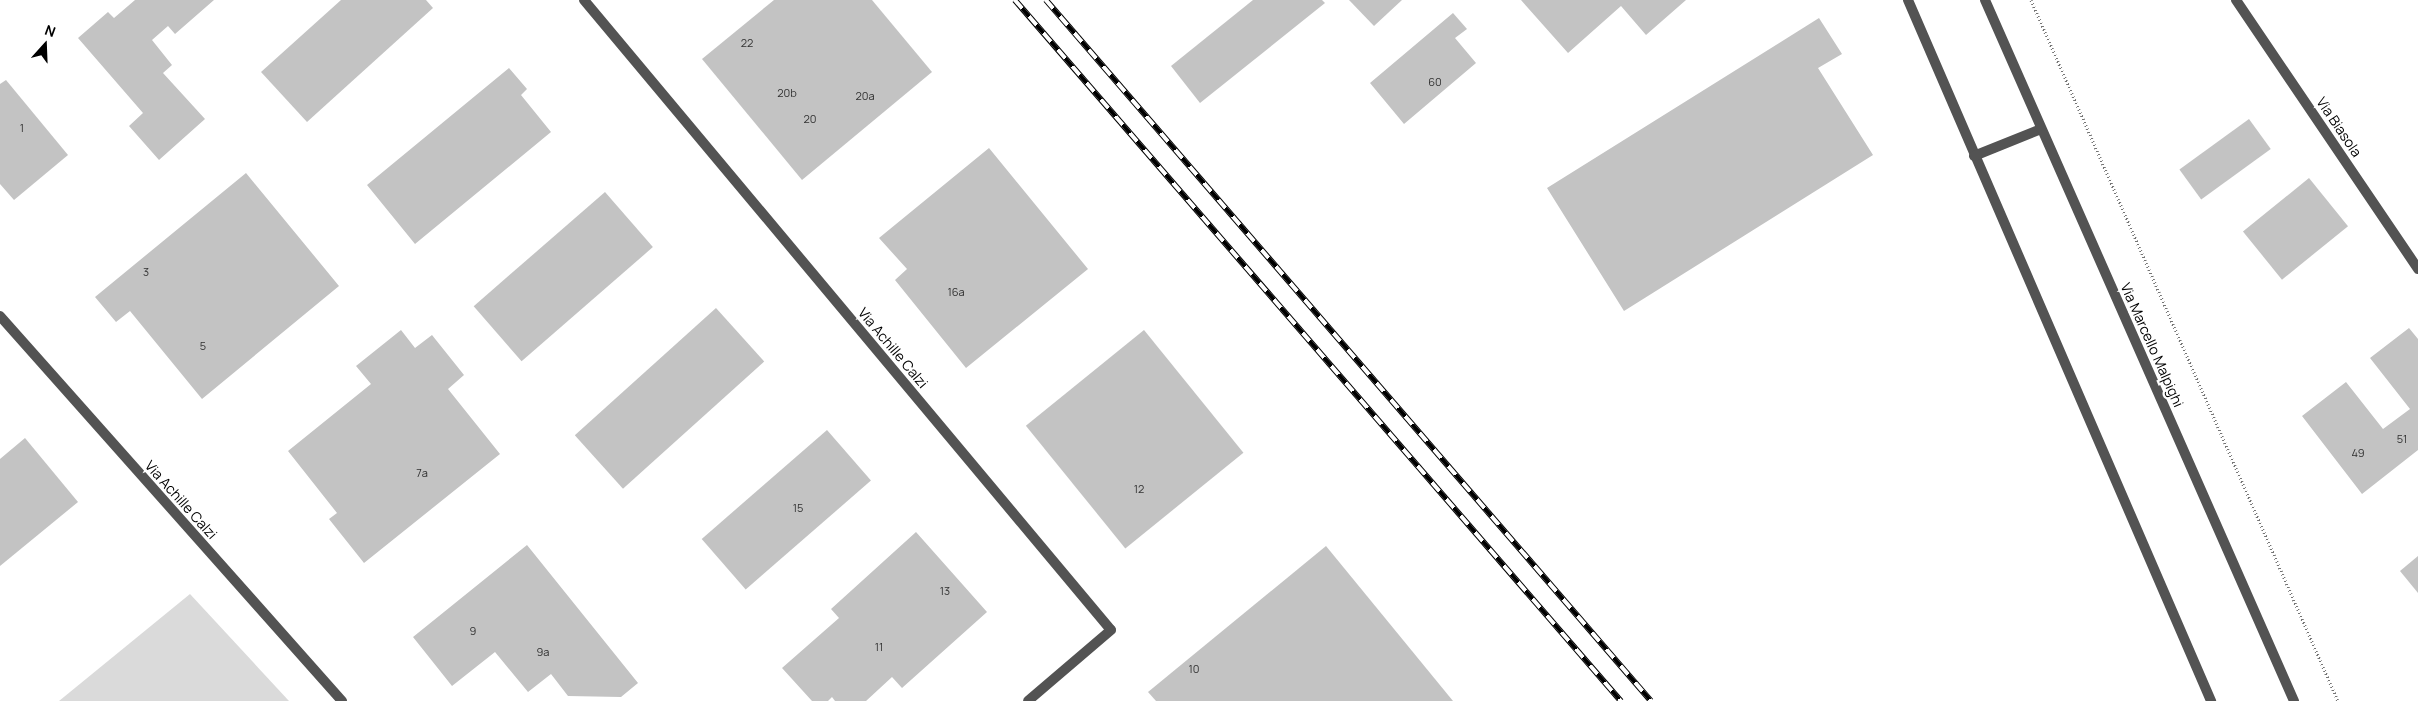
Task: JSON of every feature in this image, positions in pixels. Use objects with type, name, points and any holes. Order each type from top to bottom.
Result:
[{"type":"street","name":"Via Achille Calzi","points":[[584,0],[1112,630],[1028,701]]},
{"type":"street","points":[[1908,0],[2211,701]]},
{"type":"street","name":"Via Marcello Malpighi","points":[[1985,0],[2294,701]]},
{"type":"street","name":"Via Biasola","points":[[2236,0],[2418,269]]},
{"type":"street","points":[[1974,156],[2041,130]]},
{"type":"street","name":"Via Achille Calzi","points":[[0,316],[342,701]]},
{"type":"path","points":[[2031,0],[2338,701]]},
{"type":"shaded area","points":[[190,594],[289,701],[59,701]]},
{"type":"building","points":[[135,0],[214,0],[175,34],[168,26],[152,40],[172,65],[163,73],[205,119],[159,160],[129,126],[143,113],[78,38],[108,12],[114,18]]},
{"type":"building","points":[[341,0],[426,0],[433,8],[307,122],[261,72]]},
{"type":"building","points":[[774,0],[872,0],[932,72],[802,180],[702,59]]},
{"type":"building","points":[[1253,0],[1322,0],[1325,3],[1200,103],[1171,66]]},
{"type":"building","points":[[1349,0],[1402,0],[1374,26]]},
{"type":"building","points":[[1521,0],[1686,0],[1646,35],[1621,6],[1568,53]]},
{"type":"building","points":[[1453,13],[1467,29],[1455,38],[1476,63],[1404,124],[1370,83]]},
{"type":"building","points":[[1819,18],[1842,54],[1818,68],[1873,155],[1624,311],[1547,188]]},
{"type":"building","points":[[509,68],[527,89],[521,95],[551,132],[415,244],[367,185]]},
{"type":"building","points":[[6,80],[68,155],[14,200],[0,184],[0,84]]},
{"type":"building","points":[[2249,119],[2271,149],[2201,199],[2179,170]]},
{"type":"building","points":[[989,148],[1088,269],[966,368],[895,280],[907,269],[879,238]]},
{"type":"building","points":[[246,173],[339,286],[202,399],[130,311],[116,322],[95,297]]},
{"type":"building","points":[[2309,178],[2348,226],[2282,280],[2243,231]]},
{"type":"building","points":[[605,192],[653,247],[522,361],[474,306]]},
{"type":"building","points":[[716,308],[764,362],[623,489],[575,435]]},
{"type":"building","points":[[2409,328],[2418,339],[2418,450],[2362,494],[2302,416],[2346,382],[2383,429],[2410,409],[2370,358]]},
{"type":"building","points":[[401,330],[415,348],[432,335],[464,375],[448,389],[500,454],[364,563],[329,519],[337,513],[288,451],[371,384],[356,366]]},
{"type":"building","points":[[1144,330],[1243,453],[1125,548],[1026,426]]},
{"type":"building","points":[[827,430],[871,481],[746,589],[702,539]]},
{"type":"building","points":[[25,438],[78,502],[0,566],[0,459]]},
{"type":"building","points":[[916,532],[987,612],[902,688],[892,677],[866,701],[835,701],[832,697],[828,701],[812,701],[782,668],[839,618],[831,609]]},
{"type":"building","points":[[527,545],[638,683],[621,697],[568,696],[551,674],[528,692],[495,652],[452,686],[413,637]]},
{"type":"building","points":[[1326,546],[1453,701],[1156,701],[1148,692]]},
{"type":"building","points":[[2418,556],[2418,593],[2400,571]]},
{"type":"railway","points":[[1015,0],[1621,701]]},
{"type":"railway","points":[[1046,0],[1651,701]]}]
